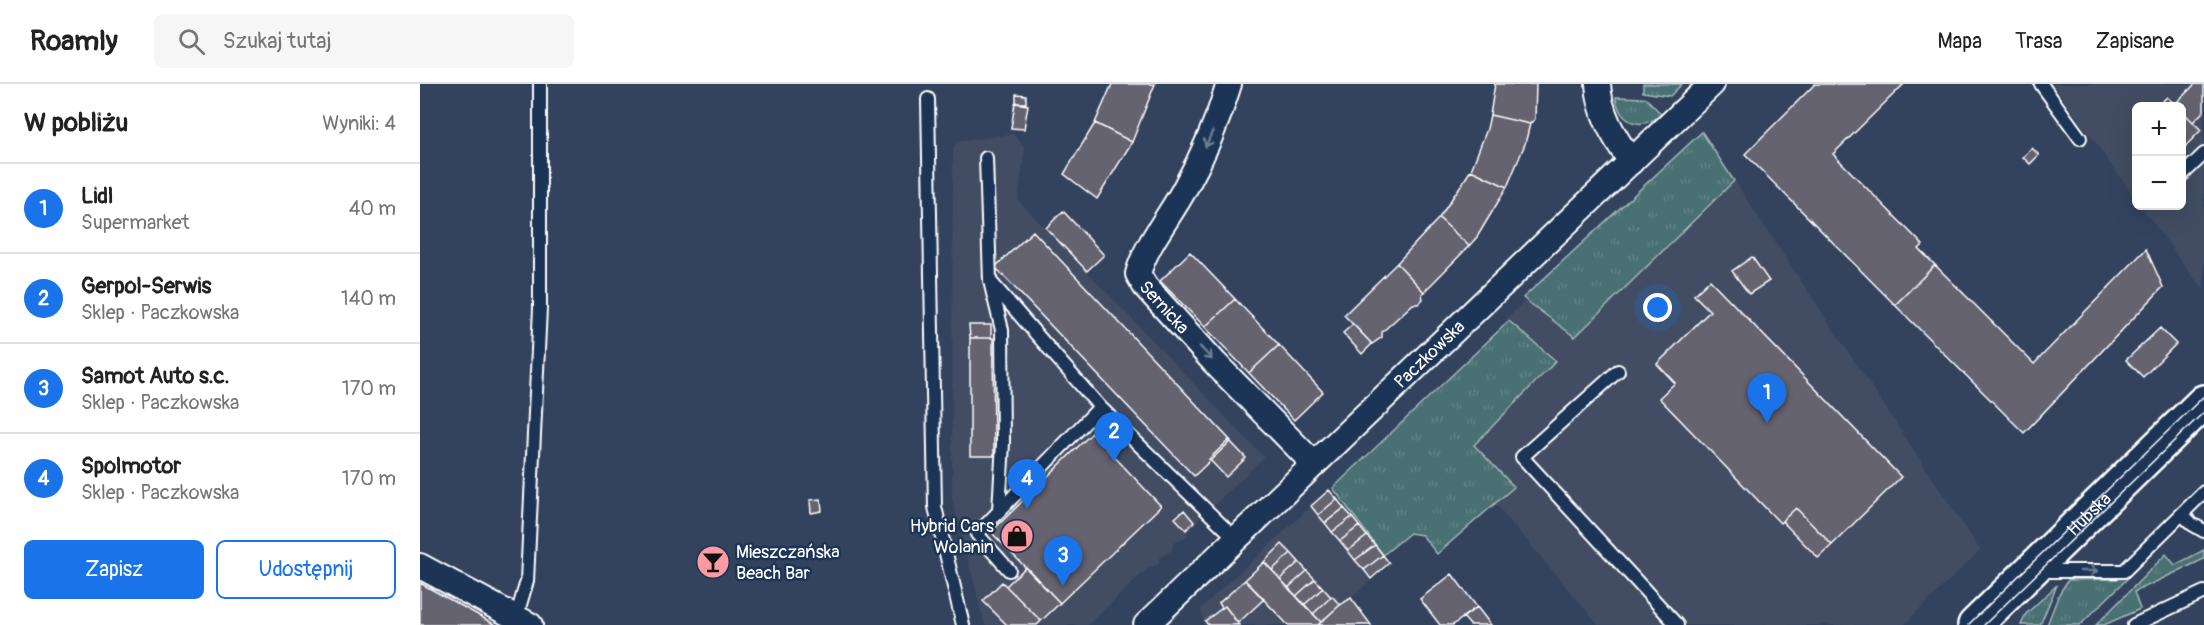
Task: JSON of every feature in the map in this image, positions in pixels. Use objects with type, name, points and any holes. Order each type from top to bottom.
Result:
[{"type":"street","name":"Sernicka","points":[[1229,84],[1207,145],[1184,190],[1143,259],[1138,274],[1145,286],[1215,363],[1314,464]]},
{"type":"street","points":[[1598,84],[1602,111],[1614,137],[1631,162]]},
{"type":"street","name":"Paczkowska","points":[[1148,624],[1712,84]]},
{"type":"street","name":"Hubska","points":[[1980,623],[2030,571],[2204,402]]},
{"type":"street","points":[[420,566],[523,622]]},
{"type":"lane","points":[[523,622],[540,309],[540,84]]},
{"type":"lane","points":[[2040,84],[2079,138]]},
{"type":"lane","points":[[928,99],[935,507],[963,625]]},
{"type":"lane","points":[[2186,170],[2204,154]]},
{"type":"lane","points":[[986,158],[990,281],[1002,330],[1003,443],[999,510]]},
{"type":"lane","points":[[990,281],[1100,407],[1236,539]]},
{"type":"lane","points":[[1618,371],[1522,457],[1677,625]]},
{"type":"lane","points":[[1009,570],[977,534],[1100,407]]},
{"type":"lane","points":[[2030,571],[2124,572],[2204,492]]},
{"type":"lane","points":[[2182,514],[2204,531]]},
{"type":"lane","points":[[2134,625],[2204,592]]},
{"type":"shaded area","points":[[2053,84],[2204,84],[2204,289],[2144,210],[2186,210],[2186,102],[2132,102],[2132,193]]},
{"type":"shaded area","points":[[1702,132],[1980,550],[1904,625],[1599,625],[1495,504],[1514,487],[1474,445],[1556,361],[1506,319]]},
{"type":"shaded area","points":[[1013,134],[1025,148],[1018,200],[1264,457],[1188,530],[1187,536],[1173,544],[1172,550],[1159,558],[1159,563],[1146,570],[1088,625],[985,625],[952,498],[953,149],[957,142]]},
{"type":"shaded area","points":[[1329,490],[1389,563],[1351,598],[1372,625],[1204,625],[1201,608]]},
{"type":"green space","points":[[1643,84],[1682,84],[1670,96],[1643,92]]},
{"type":"green space","points":[[1616,97],[1646,98],[1661,114],[1646,123],[1632,122],[1622,113]]},
{"type":"green space","points":[[1702,132],[1734,181],[1575,337],[1523,298]]},
{"type":"green space","points":[[1509,321],[1556,361],[1474,445],[1514,487],[1437,554],[1422,535],[1410,533],[1383,555],[1333,488]]},
{"type":"green space","points":[[2204,550],[2204,559],[2134,592],[2140,609],[2104,625],[2096,625],[2166,554],[2175,565]]},
{"type":"green space","points":[[2131,575],[2080,625],[2047,625],[2059,594],[2068,580],[2118,579]]},
{"type":"green space","points":[[2057,585],[2040,625],[2021,625],[2026,614]]},
{"type":"building","points":[[1112,84],[1155,84],[1132,142],[1095,123]]},
{"type":"building","points":[[1495,84],[1536,84],[1535,119],[1530,124],[1490,115]]},
{"type":"building","points":[[1815,84],[1904,84],[1833,154],[1923,245],[1919,249],[1935,265],[1895,305],[1745,154]]},
{"type":"building","points":[[2195,84],[2204,84],[2204,111],[2193,122],[2186,115],[2186,102],[2177,102]]},
{"type":"building","points":[[1016,94],[1026,95],[1026,103],[1016,103]]},
{"type":"building","points":[[2167,97],[2173,102],[2161,102]]},
{"type":"building","points":[[1015,103],[1028,105],[1024,129],[1011,128]]},
{"type":"building","points":[[1490,115],[1530,124],[1525,144],[1507,187],[1471,170]]},
{"type":"building","points":[[2186,115],[2201,130],[2186,146]]},
{"type":"building","points":[[1095,123],[1132,142],[1097,199],[1064,174]]},
{"type":"building","points":[[2032,148],[2039,155],[2030,164],[2023,157]]},
{"type":"building","points":[[1471,170],[1507,187],[1477,237],[1469,246],[1439,218]]},
{"type":"building","points":[[1063,211],[1104,255],[1087,271],[1046,228]]},
{"type":"building","points":[[1439,218],[1469,246],[1424,292],[1397,263]]},
{"type":"building","points":[[1033,231],[1231,441],[1194,476],[995,267]]},
{"type":"building","points":[[2146,249],[2163,287],[2024,433],[1895,305],[1935,265],[2034,364]]},
{"type":"building","points":[[1190,252],[1235,299],[1205,327],[1160,281]]},
{"type":"building","points":[[1752,257],[1769,281],[1749,294],[1732,271]]},
{"type":"building","points":[[1397,263],[1424,292],[1423,299],[1418,304],[1413,304],[1382,332],[1382,337],[1372,344],[1344,315]]},
{"type":"building","points":[[1710,280],[1901,477],[1832,545],[1796,508],[1780,523],[1659,398],[1675,383],[1657,364],[1710,311],[1694,295]]},
{"type":"building","points":[[1235,299],[1279,345],[1249,373],[1205,327]]},
{"type":"building","points":[[1353,324],[1372,344],[1362,354],[1343,333]]},
{"type":"building","points":[[969,325],[991,325],[991,338],[970,338]]},
{"type":"building","points":[[2160,328],[2176,344],[2143,377],[2126,360]]},
{"type":"building","points":[[970,338],[993,338],[994,456],[970,456]]},
{"type":"building","points":[[1279,345],[1323,392],[1294,420],[1249,373]]},
{"type":"building","points":[[1092,433],[1161,506],[1060,603],[991,532]]},
{"type":"building","points":[[1229,440],[1246,458],[1226,477],[1209,459]]},
{"type":"building","points":[[1329,490],[1337,499],[1318,515],[1311,506]]},
{"type":"building","points":[[821,499],[822,511],[811,513],[810,500]]},
{"type":"building","points":[[1337,499],[1344,508],[1325,523],[1318,515]]},
{"type":"building","points":[[1344,508],[1352,517],[1332,532],[1325,523]]},
{"type":"building","points":[[1796,508],[1832,545],[1818,558],[1782,521]]},
{"type":"building","points":[[1184,510],[1194,522],[1186,530],[1175,518]]},
{"type":"building","points":[[1352,517],[1359,526],[1340,541],[1332,532]]},
{"type":"building","points":[[1359,526],[1367,536],[1348,551],[1340,541]]},
{"type":"building","points":[[1367,536],[1375,545],[1355,560],[1348,551]]},
{"type":"building","points":[[1282,544],[1291,553],[1272,570],[1264,562]]},
{"type":"building","points":[[1375,545],[1383,555],[1364,570],[1355,560]]},
{"type":"building","points":[[1291,553],[1299,562],[1280,579],[1272,570]]},
{"type":"building","points":[[1383,555],[1389,563],[1371,579],[1364,570]]},
{"type":"building","points":[[1264,562],[1321,622],[1318,625],[1288,625],[1245,580]]},
{"type":"building","points":[[1299,562],[1307,571],[1288,588],[1280,579]]},
{"type":"building","points":[[1026,567],[1060,603],[1041,621],[1006,586]]},
{"type":"building","points":[[1307,571],[1315,579],[1296,596],[1288,588]]},
{"type":"building","points":[[1452,574],[1477,607],[1453,625],[1440,625],[1420,599]]},
{"type":"building","points":[[1315,579],[1323,588],[1304,605],[1296,596]]},
{"type":"building","points":[[1245,580],[1264,599],[1238,623],[1225,606],[1222,608],[1219,603]]},
{"type":"building","points":[[1002,582],[1041,621],[1037,625],[1007,625],[983,601]]},
{"type":"building","points":[[420,583],[496,625],[420,625]]},
{"type":"building","points":[[1323,588],[1331,597],[1313,614],[1304,605]]},
{"type":"building","points":[[1332,596],[1340,605],[1321,622],[1313,614]]},
{"type":"building","points":[[1351,598],[1371,625],[1318,625],[1340,605]]},
{"type":"building","points":[[1225,606],[1239,625],[1208,625],[1205,621]]},
{"type":"building","points":[[1477,607],[1491,625],[1470,625],[1463,617]]},
{"type":"tram line","points":[[1968,625],[2204,396]]},
{"type":"tram line","points":[[1984,625],[2204,412]]},
{"type":"place","name":"Lidl","points":[[1767,423]]},
{"type":"place","name":"Gerpol-Serwis","points":[[1114,462]]},
{"type":"place","name":"Spolmotor","points":[[1027,509]]},
{"type":"place","name":"Hybrid Cars Wolanin","points":[[1017,536]]},
{"type":"place","name":"Mieszczańska Beach Bar","points":[[713,562]]},
{"type":"place","name":"Samot Auto s.c.","points":[[1063,586]]}]
